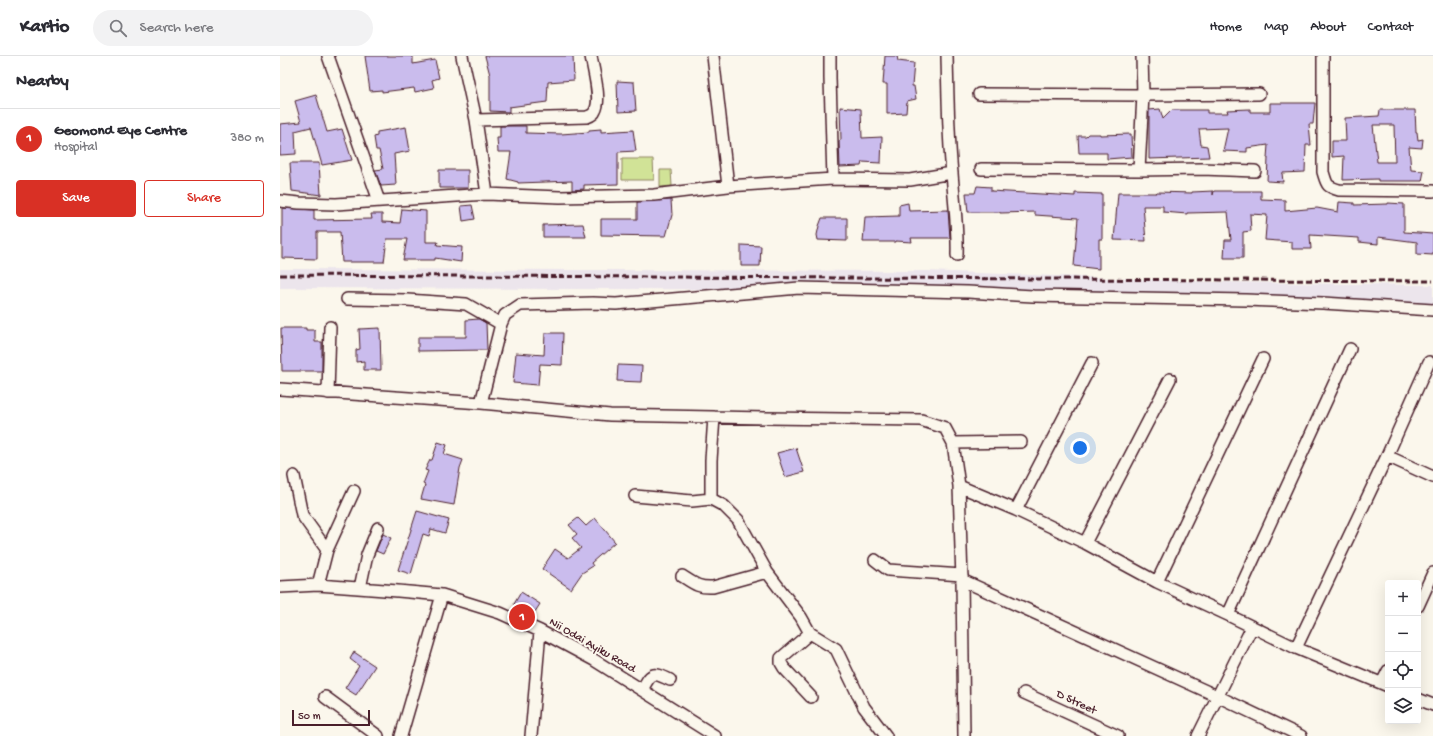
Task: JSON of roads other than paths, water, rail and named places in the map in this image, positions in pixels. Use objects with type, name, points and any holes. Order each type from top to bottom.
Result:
[{"type":"street","points":[[328,56],[379,201]]},
{"type":"street","points":[[462,56],[476,120],[487,194]]},
{"type":"street","points":[[476,120],[587,117],[591,115],[595,111],[598,96],[591,56]]},
{"type":"street","points":[[713,56],[728,186]]},
{"type":"street","points":[[830,56],[833,179]]},
{"type":"street","points":[[947,56],[952,173],[958,237],[957,255]]},
{"type":"street","points":[[1139,170],[1143,95],[1142,56]]},
{"type":"street","points":[[1323,56],[1323,172],[1326,184],[1339,190],[1433,191]]},
{"type":"street","points":[[979,94],[1259,94]]},
{"type":"street","points":[[981,169],[1139,170],[1202,168],[1255,171]]},
{"type":"street","points":[[280,201],[336,204],[487,194],[560,197],[654,195],[728,186],[833,179],[910,180],[952,173]]},
{"type":"street","points":[[481,403],[501,324],[505,315],[520,305],[593,303],[616,304],[799,288],[953,292],[1033,296],[1246,300],[1433,310]]},
{"type":"street","points":[[347,299],[408,300],[466,304],[501,324]]},
{"type":"street","points":[[328,393],[330,327]]},
{"type":"street","points":[[1228,615],[1350,349]]},
{"type":"street","points":[[1157,582],[1263,359]]},
{"type":"street","points":[[1296,648],[1387,456],[1429,362]]},
{"type":"street","points":[[1016,510],[1092,364]]},
{"type":"street","points":[[1085,543],[1170,379]]},
{"type":"street","points":[[280,389],[481,403],[610,415],[921,420],[946,428],[953,443],[959,486],[964,736]]},
{"type":"street","points":[[711,500],[711,460],[714,417]]},
{"type":"street","points":[[953,443],[1021,442]]},
{"type":"street","points":[[1387,456],[1433,477]]},
{"type":"street","points":[[294,476],[302,515],[327,550]]},
{"type":"street","points":[[959,486],[1016,510],[1085,543],[1157,582],[1296,648],[1385,684]]},
{"type":"street","points":[[318,586],[327,550],[354,491]]},
{"type":"street","points":[[635,496],[692,501],[711,500],[724,506],[738,520],[767,572],[801,617],[810,633],[836,649],[864,707],[886,736]]},
{"type":"street","points":[[360,588],[367,555],[378,528]]},
{"type":"street","points":[[875,560],[888,570],[962,578],[1301,736]]},
{"type":"street","points":[[682,576],[698,586],[705,588],[767,572]]},
{"type":"street","points":[[1421,599],[1433,573]]},
{"type":"street","name":"Nii Odai Ayiku Road","points":[[280,587],[318,586],[360,588],[442,595],[500,613],[540,631],[594,660],[715,736]]},
{"type":"street","points":[[402,736],[442,595]]},
{"type":"street","points":[[1198,736],[1252,627]]},
{"type":"street","points":[[531,736],[540,631]]},
{"type":"street","points":[[810,633],[781,658],[781,663],[811,697]]},
{"type":"street","points":[[642,690],[649,676],[654,674],[658,674],[670,680]]},
{"type":"street","name":"D Street","points":[[1024,693],[1118,736]]},
{"type":"street","points":[[325,697],[378,736]]},
{"type":"street","points":[[1421,700],[1433,705]]},
{"type":"railway","points":[[280,275],[1433,281]]},
{"type":"place","name":"Geomond Eye Centre","points":[[522,617]]}]
